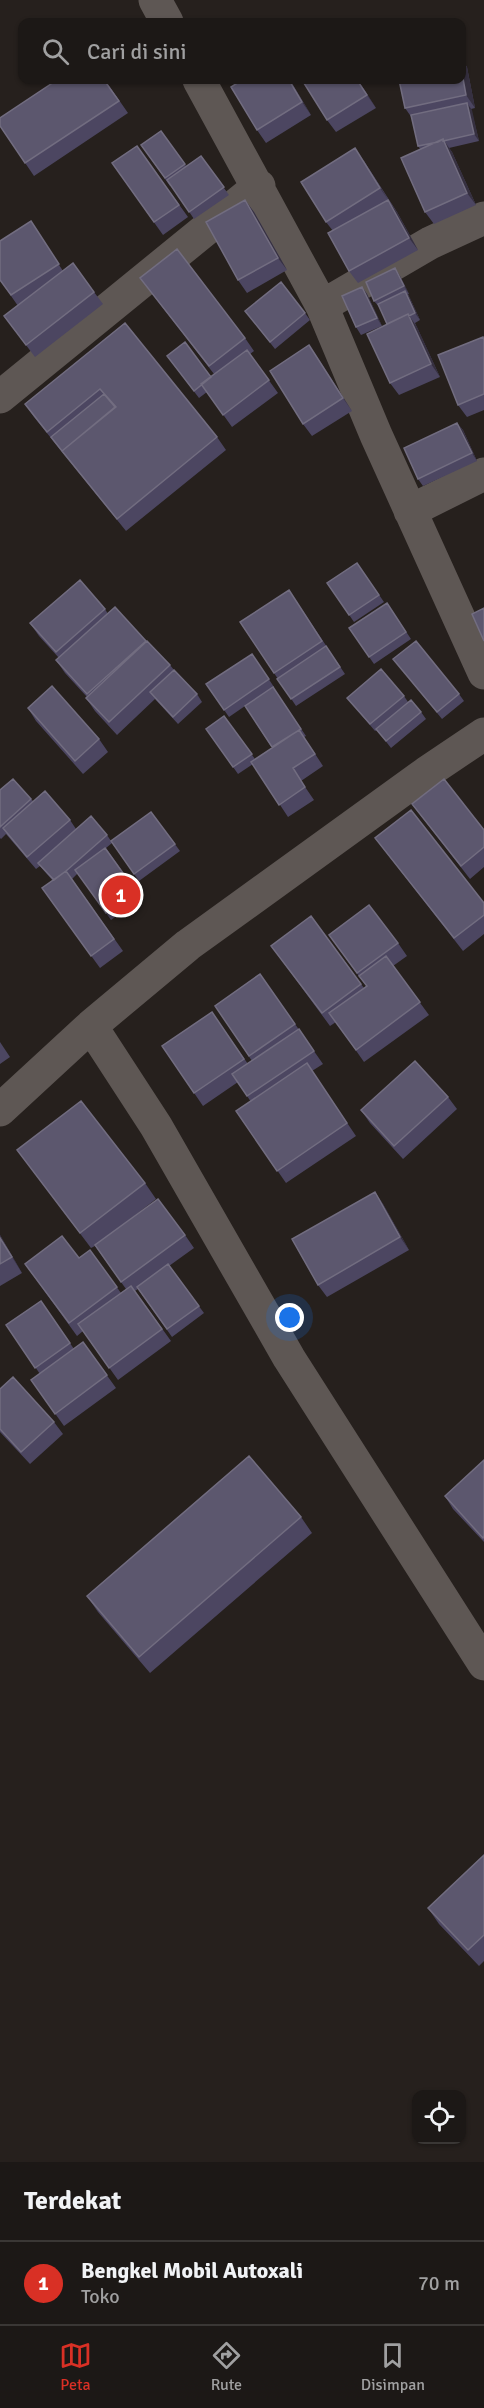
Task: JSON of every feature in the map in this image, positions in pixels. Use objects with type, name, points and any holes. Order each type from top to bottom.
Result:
[{"type":"street","points":[[155,0],[165,18]]},
{"type":"street","points":[[201,84],[259,186],[322,306],[410,511],[484,673]]},
{"type":"street","points":[[0,398],[259,186]]},
{"type":"street","points":[[322,306],[430,243],[484,218]]},
{"type":"street","points":[[410,511],[484,474]]},
{"type":"street","points":[[0,1110],[91,1026],[188,945],[426,773],[484,734]]},
{"type":"street","points":[[91,1026],[156,1126],[289,1358],[484,1665]]},
{"type":"building","points":[[51,84],[107,84],[119,101],[25,163],[0,126],[0,118]]},
{"type":"building","points":[[236,84],[291,84],[302,102],[257,130],[231,87]]},
{"type":"building","points":[[304,84],[360,84],[367,95],[327,120]]},
{"type":"building","points":[[400,84],[464,84],[466,95],[405,108]]},
{"type":"building","points":[[467,103],[474,134],[418,146],[411,115]]},
{"type":"building","points":[[161,131],[185,164],[165,178],[141,145]]},
{"type":"building","points":[[443,139],[467,193],[425,212],[401,158]]},
{"type":"building","points":[[137,146],[179,205],[154,222],[112,163]]},
{"type":"building","points":[[355,148],[380,188],[326,222],[301,182]]},
{"type":"building","points":[[201,156],[224,187],[189,212],[167,180]]},
{"type":"building","points":[[245,200],[278,258],[238,280],[206,222]]},
{"type":"building","points":[[388,200],[409,238],[349,271],[328,233]]},
{"type":"building","points":[[31,221],[59,264],[11,295],[0,280],[0,241]]},
{"type":"building","points":[[177,249],[245,338],[209,366],[140,278]]},
{"type":"building","points":[[73,263],[94,292],[26,345],[4,316]]},
{"type":"building","points":[[395,268],[404,286],[374,301],[366,282]]},
{"type":"building","points":[[281,282],[305,313],[270,342],[245,311]]},
{"type":"building","points":[[362,287],[377,318],[356,327],[342,296]]},
{"type":"building","points":[[405,291],[415,313],[387,324],[378,304]]},
{"type":"building","points":[[408,314],[431,364],[390,383],[367,334]]},
{"type":"building","points":[[125,323],[217,437],[117,519],[62,451],[116,407],[100,389],[47,432],[25,404]]},
{"type":"building","points":[[483,337],[484,394],[458,405],[438,355]]},
{"type":"building","points":[[185,342],[211,377],[194,391],[167,356]]},
{"type":"building","points":[[309,345],[343,398],[303,424],[270,371]]},
{"type":"building","points":[[247,350],[269,380],[223,415],[201,384]]},
{"type":"building","points":[[104,394],[115,407],[62,451],[51,437]]},
{"type":"building","points":[[457,423],[472,453],[418,479],[404,448]]},
{"type":"building","points":[[357,563],[379,595],[349,615],[327,583]]},
{"type":"building","points":[[80,580],[105,609],[56,652],[30,623]]},
{"type":"building","points":[[289,590],[322,641],[274,673],[240,622]]},
{"type":"building","points":[[387,603],[406,632],[369,657],[349,628]]},
{"type":"building","points":[[115,607],[146,641],[87,694],[56,660]]},
{"type":"building","points":[[484,608],[484,641],[472,614]]},
{"type":"building","points":[[147,641],[170,665],[109,722],[86,698]]},
{"type":"building","points":[[416,641],[459,694],[437,712],[393,659]]},
{"type":"building","points":[[326,646],[340,667],[291,699],[277,679]]},
{"type":"building","points":[[252,654],[269,679],[224,710],[206,684]]},
{"type":"building","points":[[381,669],[404,696],[370,724],[347,698]]},
{"type":"building","points":[[174,670],[197,694],[173,717],[150,692]]},
{"type":"building","points":[[52,686],[99,739],[75,761],[28,708]]},
{"type":"building","points":[[273,687],[301,729],[272,747],[245,706]]},
{"type":"building","points":[[411,700],[421,712],[386,741],[376,729]]},
{"type":"building","points":[[224,716],[252,754],[233,767],[206,729]]},
{"type":"building","points":[[299,730],[315,754],[293,768],[305,787],[279,805],[251,762]]},
{"type":"building","points":[[13,779],[31,799],[0,827],[0,790]]},
{"type":"building","points":[[444,779],[484,830],[484,847],[461,866],[412,804]]},
{"type":"building","points":[[45,791],[70,820],[27,857],[3,828]]},
{"type":"building","points":[[411,810],[484,903],[484,915],[454,938],[375,838]]},
{"type":"building","points":[[151,812],[175,844],[134,874],[111,841]]},
{"type":"building","points":[[91,816],[107,835],[54,880],[38,863]]},
{"type":"building","points":[[105,848],[136,891],[106,913],[75,870]]},
{"type":"building","points":[[66,871],[114,939],[91,956],[42,888]]},
{"type":"building","points":[[369,905],[398,943],[357,973],[329,935]]},
{"type":"building","points":[[311,916],[361,984],[322,1013],[271,946]]},
{"type":"building","points":[[386,956],[420,1002],[356,1050],[329,1013],[367,986],[359,976]]},
{"type":"building","points":[[260,974],[295,1024],[249,1056],[215,1006]]},
{"type":"building","points":[[212,1012],[244,1059],[194,1093],[162,1046]]},
{"type":"building","points":[[299,1029],[314,1051],[247,1096],[232,1074]]},
{"type":"building","points":[[415,1061],[448,1097],[394,1146],[361,1110]]},
{"type":"building","points":[[307,1063],[347,1123],[277,1171],[236,1111]]},
{"type":"building","points":[[81,1101],[145,1183],[80,1233],[17,1150]]},
{"type":"building","points":[[375,1192],[400,1237],[318,1285],[292,1239]]},
{"type":"building","points":[[158,1199],[185,1235],[121,1282],[95,1245]]},
{"type":"building","points":[[62,1236],[79,1258],[90,1250],[117,1287],[69,1323],[25,1264]]},
{"type":"building","points":[[0,1238],[12,1257],[0,1264]]},
{"type":"building","points":[[168,1264],[199,1306],[167,1329],[137,1287]]},
{"type":"building","points":[[131,1286],[162,1329],[109,1368],[78,1324]]},
{"type":"building","points":[[41,1301],[70,1343],[35,1368],[6,1325]]},
{"type":"building","points":[[83,1342],[107,1375],[55,1414],[31,1380]]},
{"type":"building","points":[[13,1377],[54,1422],[21,1452],[0,1429],[0,1389]]},
{"type":"building","points":[[249,1456],[301,1517],[139,1657],[87,1596]]},
{"type":"building","points":[[484,1460],[484,1536],[483,1538],[445,1496]]},
{"type":"building","points":[[484,1855],[484,1935],[468,1950],[428,1908]]},
{"type":"place","name":"Bengkel Mobil Autoxali","points":[[121,895]]}]
